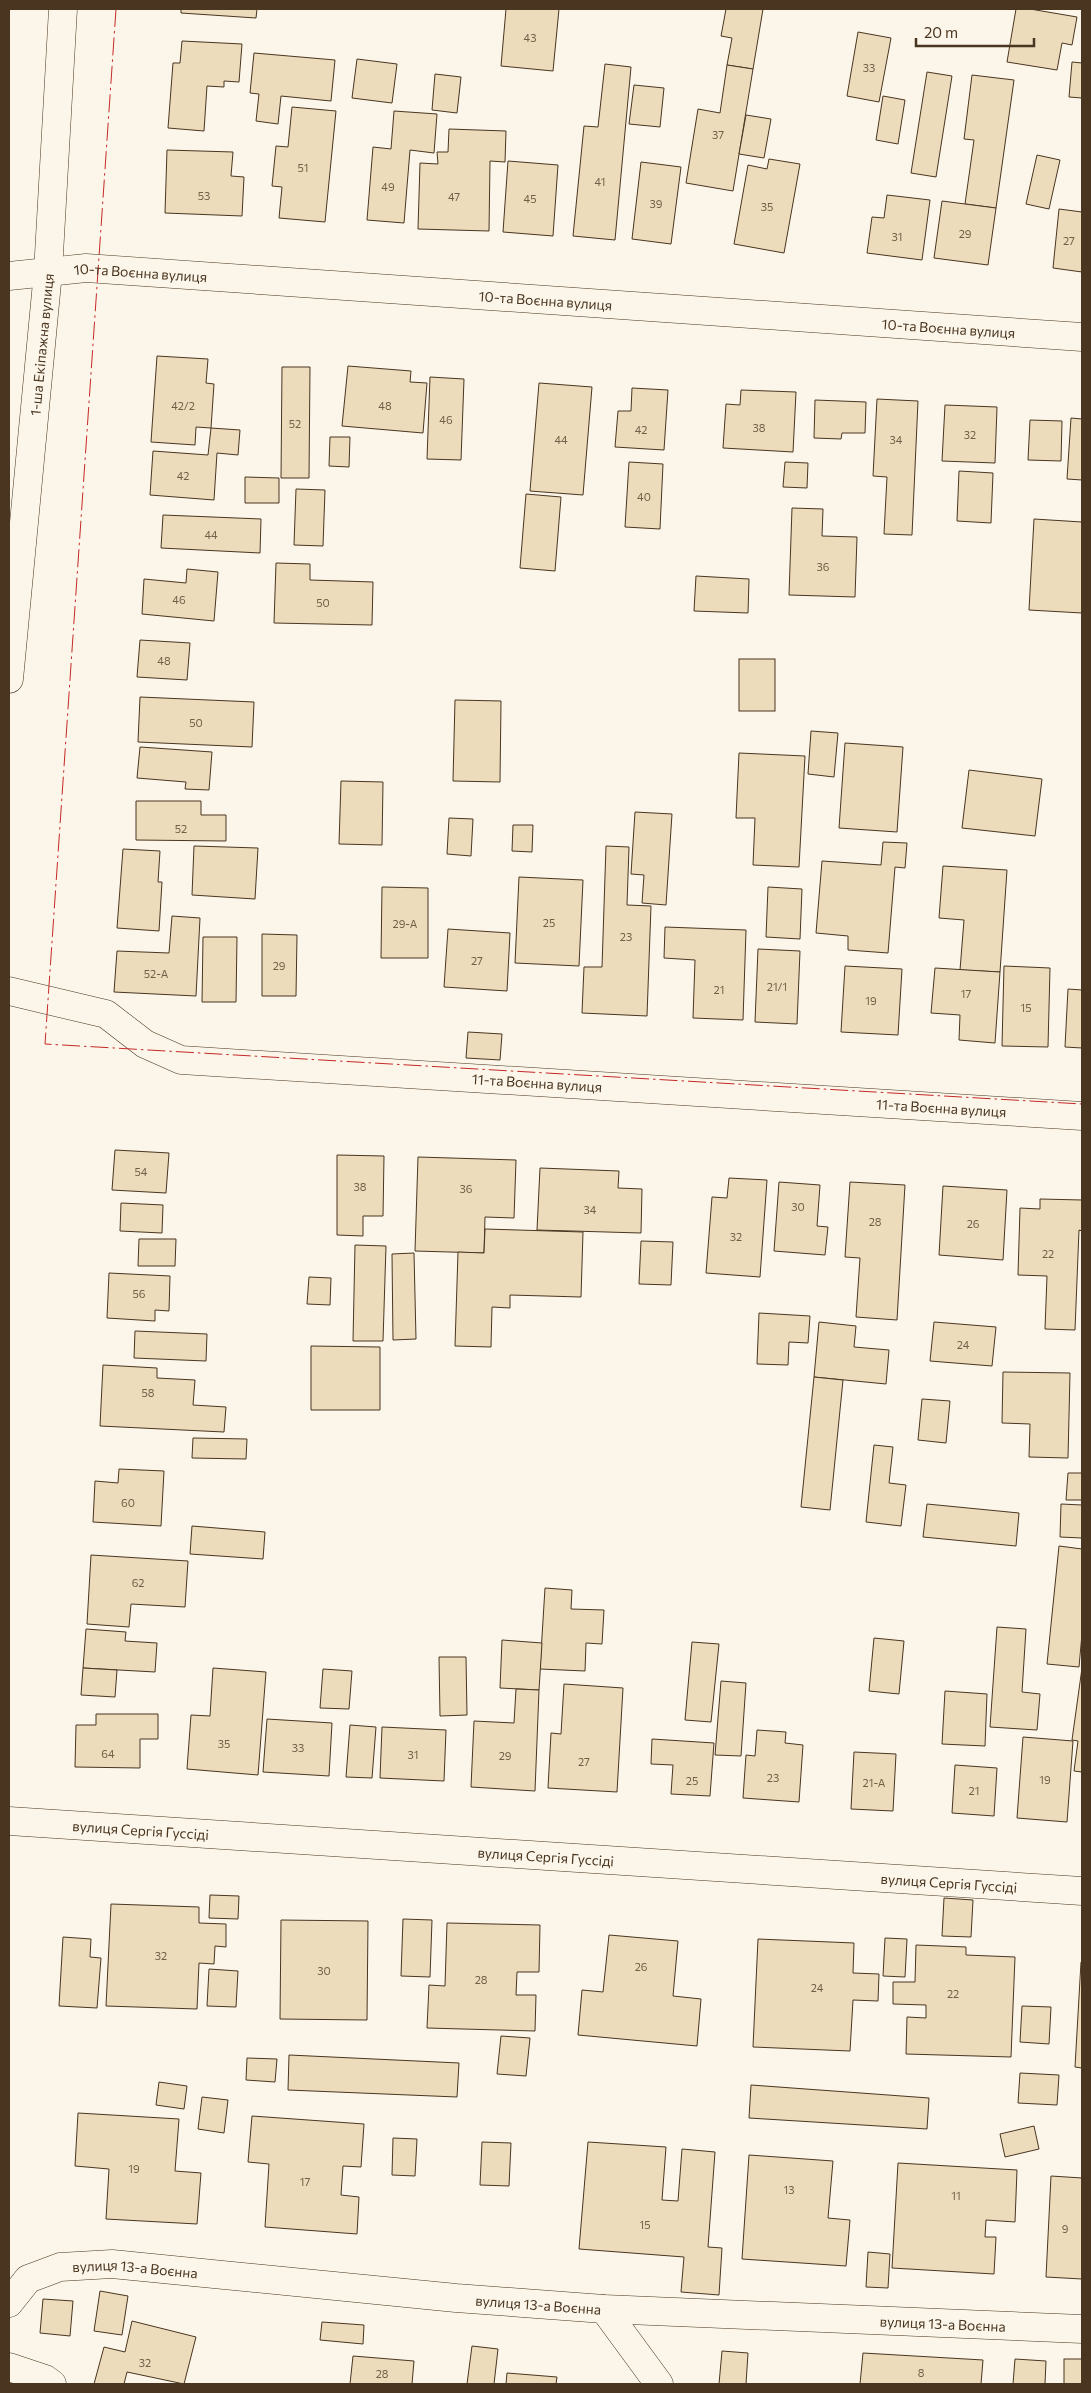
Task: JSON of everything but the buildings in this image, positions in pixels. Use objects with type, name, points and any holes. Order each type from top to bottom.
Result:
[{"type":"street","name":"1-ша Екіпажна вулиця","points":[[9,679],[48,272],[63,9]]},
{"type":"street","name":"10-та Воєнна вулиця","points":[[9,276],[96,269],[1082,337]]},
{"type":"street","name":"11-та Воєнна вулиця","points":[[9,991],[106,1014],[145,1044],[181,1060],[1082,1116]]},
{"type":"street","name":"вулиця Сергія Гуссіді","points":[[9,1821],[1082,1892]]},
{"type":"street","name":"вулиця 13-а Воєнна","points":[[9,2303],[28,2278],[60,2267],[112,2264],[456,2298],[604,2308],[1082,2329]]},
{"type":"street","points":[[604,2308],[659,2384]]},
{"type":"street","points":[[9,2367],[45,2379],[52,2384]]},
{"type":"power","points":[[116,9],[45,1044],[1082,1104]]}]
